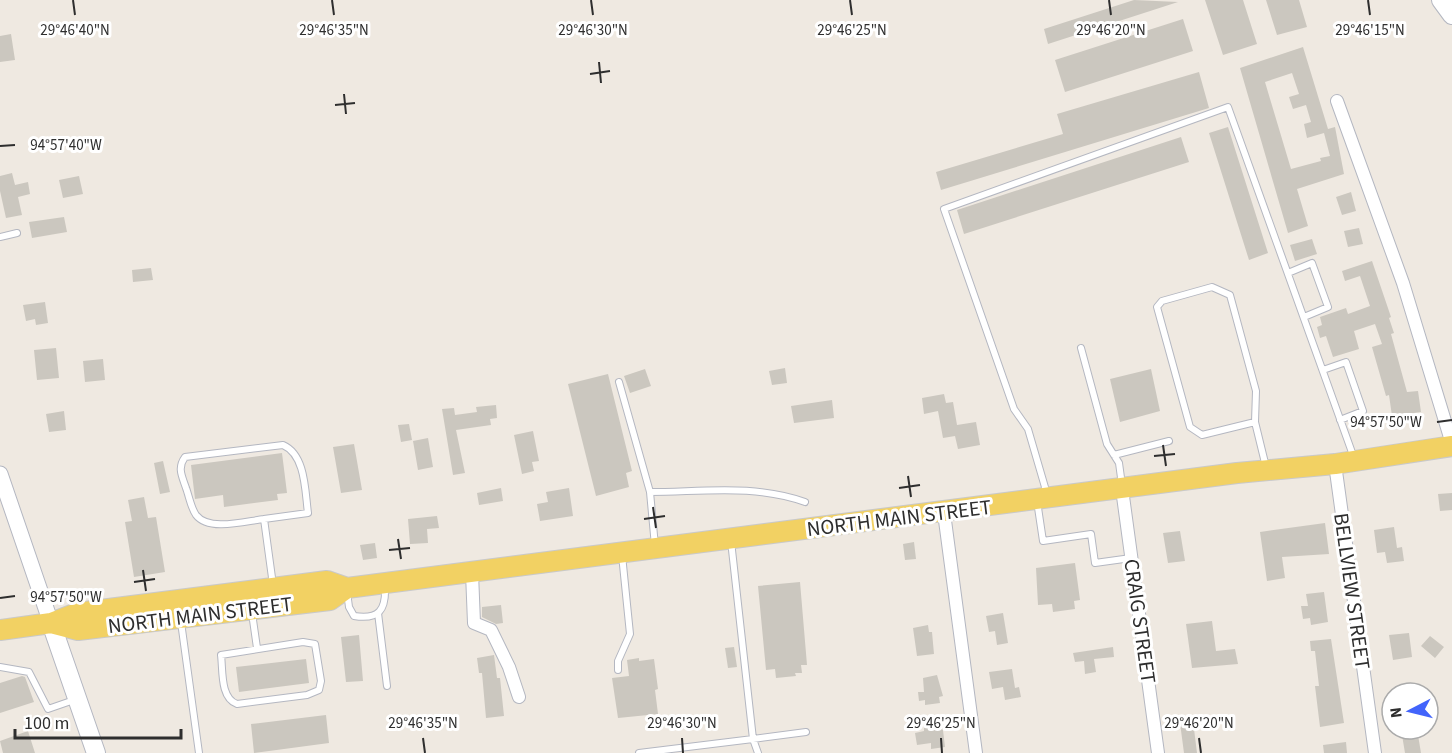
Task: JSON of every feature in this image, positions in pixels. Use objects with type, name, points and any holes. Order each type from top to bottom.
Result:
[{"type":"main road","points":[[1441,0],[1452,15]]},
{"type":"main road","name":"NORTH MAIN STREET","points":[[0,630],[51,622],[77,613],[327,581],[346,588],[472,573],[655,547],[944,513],[1266,470],[1335,464],[1354,459],[1452,445]]},
{"type":"main road","name":"NORTH MAIN STREET","points":[[51,622],[78,630],[330,600],[346,588]]},
{"type":"main road","points":[[51,622],[96,753]]},
{"type":"street","points":[[1336,101],[1403,283],[1452,445]]},
{"type":"street","name":"BELLVIEW STREET","points":[[1335,464],[1375,753]]},
{"type":"street","points":[[0,474],[51,622]]},
{"type":"street","name":"CRAIG STREET","points":[[1122,489],[1158,753]]},
{"type":"street","points":[[944,513],[976,753]]},
{"type":"street","points":[[472,573],[474,623],[491,630],[509,667],[519,697]]},
{"type":"lane","points":[[1131,558],[1095,563],[1091,534],[1043,541],[1043,499],[1028,429],[1014,409],[944,209],[1228,107],[1354,459]]},
{"type":"lane","points":[[0,237],[17,233]]},
{"type":"lane","points":[[1288,273],[1312,264],[1328,307],[1304,317]]},
{"type":"lane","points":[[1256,422],[1202,435],[1190,427],[1157,307],[1162,301],[1212,287],[1230,295],[1256,391],[1256,422],[1266,470]]},
{"type":"lane","points":[[1081,348],[1107,444],[1119,463],[1122,489]]},
{"type":"lane","points":[[1323,370],[1346,362],[1350,372],[1363,411],[1341,420]]},
{"type":"lane","points":[[619,382],[650,492],[655,547]]},
{"type":"lane","points":[[1114,455],[1169,441]]},
{"type":"lane","points":[[283,445],[290,448],[297,457],[308,513],[264,519],[214,524],[204,521],[196,515],[180,473],[181,464],[186,458],[283,445]]},
{"type":"lane","points":[[650,492],[755,491],[784,494],[805,502]]},
{"type":"lane","points":[[264,519],[274,589]]},
{"type":"lane","points":[[730,538],[753,739],[758,753]]},
{"type":"lane","points":[[618,670],[618,661],[630,634],[621,552]]},
{"type":"lane","points":[[346,588],[349,607],[354,616],[364,618],[378,613],[386,603],[384,583]]},
{"type":"lane","points":[[251,609],[257,648]]},
{"type":"lane","points":[[378,613],[387,686]]},
{"type":"lane","points":[[181,618],[199,753]]},
{"type":"lane","points":[[303,642],[315,644],[321,681],[319,690],[307,695],[237,704],[231,702],[226,695],[221,655],[257,648],[303,642]]},
{"type":"lane","points":[[0,667],[29,672],[48,709],[78,699]]},
{"type":"lane","points":[[639,753],[806,732]]},
{"type":"building","points":[[1134,0],[1178,2],[1048,44],[1044,29]]},
{"type":"building","points":[[1205,0],[1243,0],[1257,44],[1223,55]]},
{"type":"building","points":[[1266,0],[1299,0],[1307,27],[1277,35]]},
{"type":"building","points":[[1183,19],[1193,51],[1065,92],[1055,60]]},
{"type":"building","points":[[11,34],[15,60],[0,62],[0,36]]},
{"type":"building","points":[[1303,47],[1328,129],[1335,127],[1344,174],[1297,189],[1308,226],[1288,233],[1240,68]],"holes":[[[1292,73],[1299,94],[1289,97],[1293,109],[1306,105],[1311,122],[1304,124],[1307,138],[1324,133],[1330,156],[1320,158],[1321,161],[1291,169],[1265,82]]]},
{"type":"building","points":[[1199,72],[1209,108],[941,190],[936,172],[1063,134],[1057,114]]},
{"type":"building","points":[[1228,127],[1268,253],[1249,260],[1209,133]]},
{"type":"building","points":[[1181,137],[1189,162],[964,234],[957,210]]},
{"type":"building","points":[[12,173],[15,185],[28,182],[30,194],[18,197],[22,215],[6,218],[0,191],[0,176]]},
{"type":"building","points":[[79,176],[83,194],[63,198],[59,180]]},
{"type":"building","points":[[1351,192],[1356,211],[1342,215],[1336,197]]},
{"type":"building","points":[[64,217],[67,232],[32,238],[29,222]]},
{"type":"building","points":[[1359,228],[1363,244],[1348,247],[1344,231]]},
{"type":"building","points":[[1312,239],[1317,254],[1295,261],[1290,245]]},
{"type":"building","points":[[1372,261],[1391,317],[1389,318],[1394,333],[1391,334],[1407,392],[1418,391],[1421,412],[1392,416],[1389,395],[1386,396],[1372,347],[1382,344],[1375,324],[1354,331],[1359,349],[1333,357],[1326,336],[1320,338],[1317,327],[1322,325],[1320,317],[1346,308],[1348,314],[1370,306],[1360,276],[1345,281],[1342,271]]},
{"type":"building","points":[[151,268],[153,280],[133,282],[132,270]]},
{"type":"building","points":[[45,302],[48,323],[36,325],[35,319],[26,321],[23,305]]},
{"type":"building","points":[[56,348],[59,378],[37,380],[34,350]]},
{"type":"building","points":[[103,359],[105,380],[85,382],[83,361]]},
{"type":"building","points":[[785,368],[787,383],[772,385],[769,371]]},
{"type":"building","points":[[645,369],[651,386],[630,393],[624,376]]},
{"type":"building","points":[[1151,369],[1160,411],[1120,422],[1110,379]]},
{"type":"building","points":[[608,374],[632,471],[626,473],[629,487],[596,496],[568,384]]},
{"type":"building","points":[[944,394],[946,403],[953,402],[957,425],[976,422],[980,445],[958,449],[955,436],[943,438],[938,411],[924,414],[922,398]]},
{"type":"building","points":[[832,400],[834,418],[794,423],[791,406]]},
{"type":"building","points":[[496,405],[497,418],[490,419],[491,425],[456,430],[465,473],[453,475],[442,409],[454,408],[455,415],[477,412],[476,407]]},
{"type":"building","points":[[64,411],[66,430],[49,432],[46,414]]},
{"type":"building","points":[[409,424],[412,440],[401,442],[398,425]]},
{"type":"building","points":[[533,431],[539,461],[532,462],[534,471],[522,474],[514,435]]},
{"type":"building","points":[[428,438],[433,467],[418,470],[413,441]]},
{"type":"building","points":[[354,444],[362,490],[341,493],[333,447]]},
{"type":"building","points":[[282,453],[287,493],[277,494],[278,500],[224,507],[223,495],[195,499],[191,465]]},
{"type":"building","points":[[163,461],[170,492],[160,494],[154,463]]},
{"type":"building","points":[[501,488],[503,501],[479,505],[477,493]]},
{"type":"building","points":[[569,488],[573,516],[540,521],[537,504],[548,502],[546,492]]},
{"type":"building","points":[[1452,493],[1452,510],[1440,511],[1438,494]]},
{"type":"building","points":[[144,497],[148,518],[156,517],[165,572],[134,577],[125,522],[132,521],[128,500]]},
{"type":"building","points":[[437,516],[439,528],[427,529],[428,543],[410,544],[408,519]]},
{"type":"building","points":[[1325,523],[1329,554],[1282,557],[1285,578],[1267,581],[1260,532]]},
{"type":"building","points":[[1394,527],[1397,548],[1402,547],[1404,561],[1387,563],[1385,552],[1377,553],[1374,530]]},
{"type":"building","points":[[1180,531],[1185,561],[1168,563],[1163,533]]},
{"type":"building","points":[[914,542],[916,559],[905,560],[903,544]]},
{"type":"building","points":[[375,543],[377,558],[363,560],[360,545]]},
{"type":"building","points":[[1075,563],[1080,600],[1074,601],[1075,609],[1053,612],[1052,604],[1038,605],[1036,568]]},
{"type":"building","points":[[800,582],[807,665],[801,665],[802,673],[795,673],[796,676],[776,678],[775,669],[766,670],[758,586]]},
{"type":"building","points":[[1324,592],[1328,622],[1311,625],[1310,618],[1303,619],[1301,606],[1308,606],[1306,594]]},
{"type":"building","points":[[501,605],[503,623],[496,624],[482,617],[482,607]]},
{"type":"building","points":[[1003,613],[1008,643],[997,645],[995,631],[989,632],[986,616]]},
{"type":"building","points":[[1212,621],[1216,651],[1235,649],[1238,664],[1192,668],[1186,624]]},
{"type":"building","points":[[928,625],[929,632],[932,632],[934,654],[917,656],[913,628]]},
{"type":"building","points":[[1409,633],[1412,657],[1393,660],[1389,635]]},
{"type":"building","points":[[359,635],[363,681],[346,682],[341,637]]},
{"type":"building","points":[[1430,636],[1444,647],[1435,658],[1421,646]]},
{"type":"building","points":[[1331,639],[1344,723],[1320,727],[1315,686],[1319,686],[1315,651],[1311,651],[1310,641]]},
{"type":"building","points":[[734,647],[737,667],[728,668],[725,648]]},
{"type":"building","points":[[1113,647],[1114,657],[1094,659],[1096,672],[1085,674],[1084,661],[1075,662],[1073,653]]},
{"type":"building","points":[[494,655],[497,678],[500,678],[504,716],[486,718],[482,673],[479,673],[477,658]]},
{"type":"building","points":[[639,658],[639,661],[654,659],[658,689],[655,690],[658,714],[618,718],[612,678],[629,676],[627,660]]},
{"type":"building","points":[[306,659],[309,683],[239,692],[236,667]]},
{"type":"building","points":[[1012,669],[1015,688],[1019,687],[1021,697],[1005,700],[1003,687],[992,689],[989,672]]},
{"type":"building","points":[[937,675],[943,696],[939,697],[940,703],[925,705],[925,700],[919,701],[918,692],[924,692],[923,678]]},
{"type":"building","points":[[25,677],[34,702],[0,713],[0,683]]},
{"type":"building","points":[[326,715],[329,743],[254,753],[251,724]]},
{"type":"building","points":[[1193,721],[1197,753],[1184,753],[1180,723]]},
{"type":"building","points":[[942,722],[945,747],[931,749],[931,743],[917,745],[915,733],[924,731],[924,725]]},
{"type":"building","points":[[28,731],[35,753],[3,753],[0,741]]},
{"type":"building","points":[[1403,741],[1419,741],[1421,753],[1405,753]]},
{"type":"building","points":[[1346,742],[1347,753],[1324,753],[1323,745]]}]
